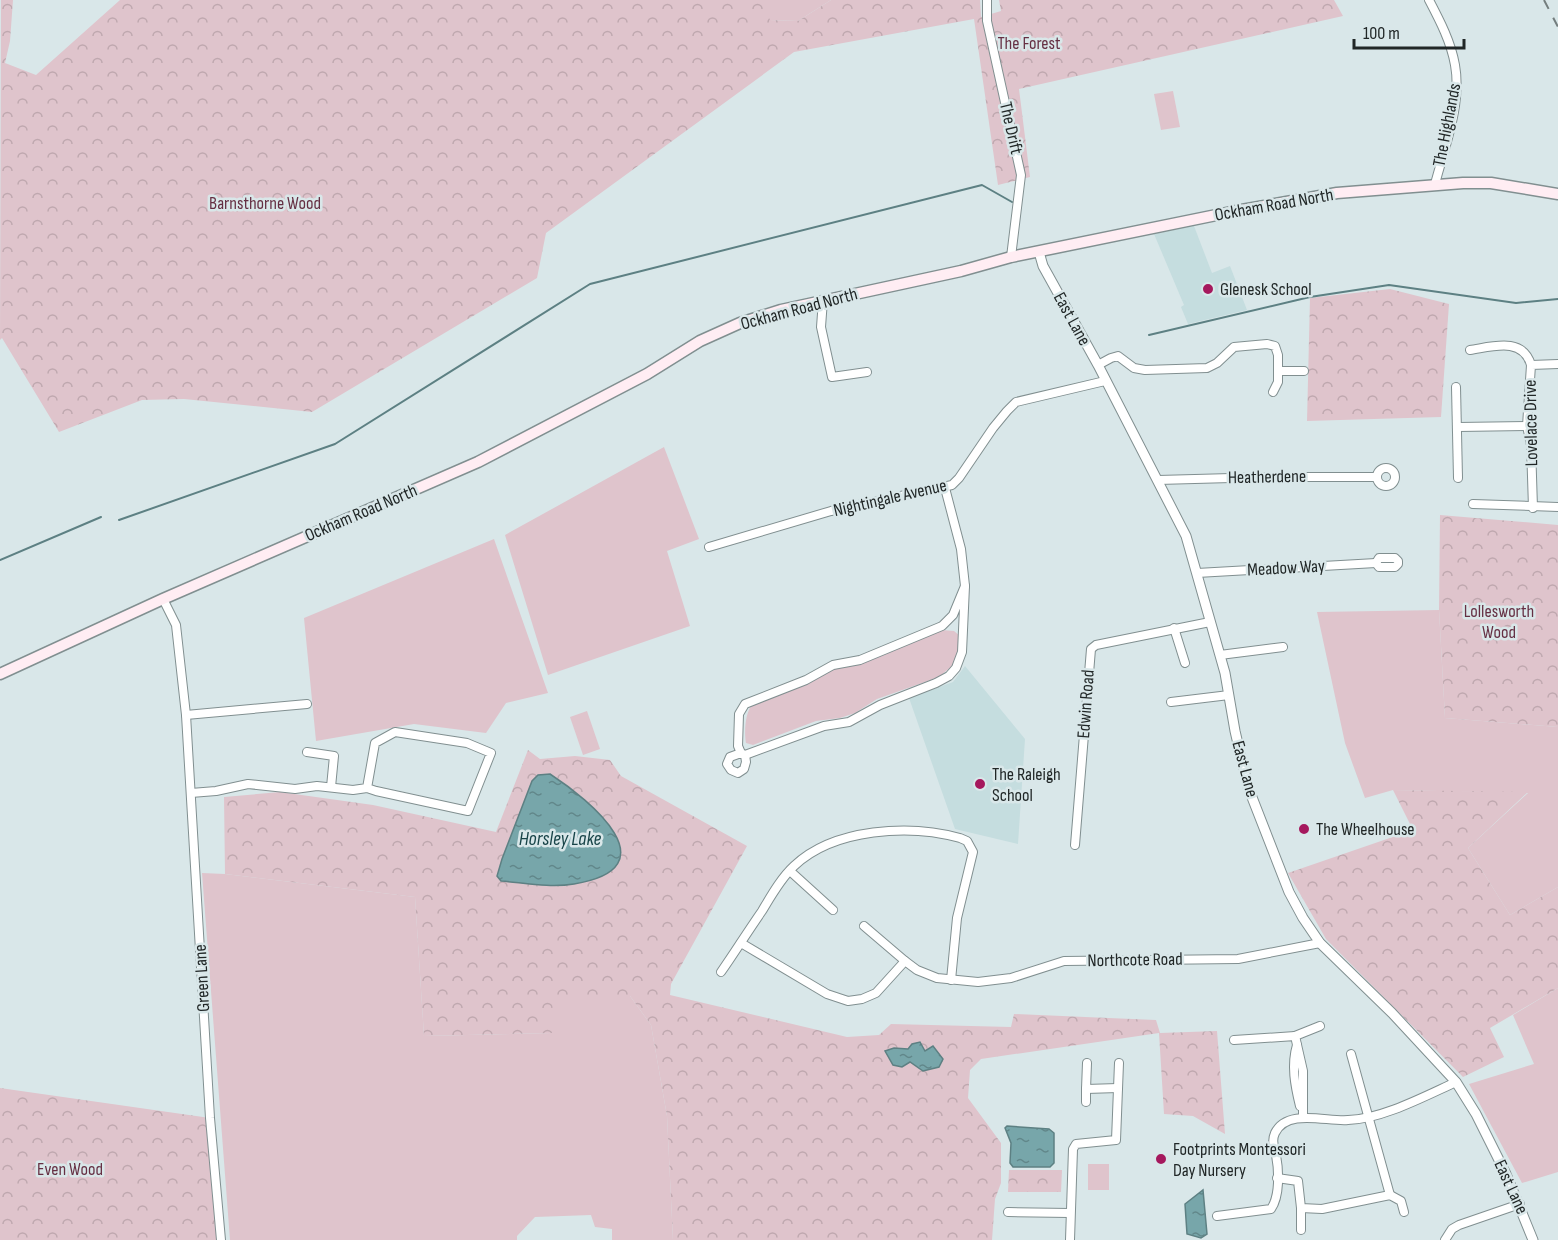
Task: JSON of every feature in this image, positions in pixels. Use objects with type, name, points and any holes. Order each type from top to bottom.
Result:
[{"type":"main road","name":"Ockham Road North","points":[[0,674],[163,599],[478,462],[647,374],[700,341],[740,323],[823,300],[961,271],[1011,257],[1337,193],[1436,184],[1491,183],[1558,194]]},
{"type":"street","name":"The Drift","points":[[987,0],[987,21],[1021,175],[1011,257]]},
{"type":"street","name":"The Highlands","points":[[1429,0],[1447,38],[1457,79],[1454,106],[1436,184]]},
{"type":"street","name":"East Lane","points":[[1039,252],[1043,266],[1098,365],[1186,536],[1220,655],[1243,768],[1257,813],[1289,892],[1320,943],[1392,1013],[1456,1082],[1476,1114],[1520,1204],[1533,1240]]},
{"type":"street","points":[[823,300],[822,327],[832,377],[867,372]]},
{"type":"street","points":[[1098,365],[1119,356],[1134,368],[1145,370],[1207,368],[1217,363],[1234,346],[1267,344],[1275,346],[1277,350],[1278,382],[1273,392]]},
{"type":"street","points":[[1470,350],[1508,345],[1522,349],[1529,357],[1531,365]]},
{"type":"street","name":"Lovelace Drive","points":[[1533,508],[1531,445],[1527,426],[1531,365],[1558,364]]},
{"type":"street","points":[[1278,371],[1304,371]]},
{"type":"street","name":"Nightingale Avenue","points":[[709,547],[847,507],[945,488],[959,478],[1003,415],[1016,402],[1105,381]]},
{"type":"street","points":[[1456,387],[1458,478]]},
{"type":"street","points":[[1458,427],[1527,426]]},
{"type":"street","name":"Heatherdene","points":[[1158,480],[1377,477]]},
{"type":"street","points":[[945,488],[962,549],[965,586],[963,634],[962,652],[952,672],[944,679],[880,705],[849,722],[816,729],[743,754],[738,746],[739,714],[745,704],[806,680],[833,665],[860,660],[949,623],[956,624],[963,634]]},
{"type":"street","points":[[1473,504],[1533,508],[1558,507]]},
{"type":"street","name":"Meadow Way","points":[[1197,573],[1376,562]]},
{"type":"street","points":[[942,626],[953,615],[965,586]]},
{"type":"street","name":"Green Lane","points":[[163,599],[176,625],[186,716],[210,1118],[221,1240]]},
{"type":"street","name":"Edwin Road","points":[[1075,845],[1091,649],[1096,645],[1210,622]]},
{"type":"street","points":[[1174,628],[1185,663]]},
{"type":"street","points":[[1220,655],[1283,647]]},
{"type":"street","points":[[1171,702],[1229,696]]},
{"type":"street","points":[[186,716],[307,704]]},
{"type":"street","points":[[191,793],[216,791],[248,784],[295,789],[317,786],[353,790],[367,788],[468,812],[490,753],[467,743],[395,732],[375,743],[367,788]]},
{"type":"street","points":[[307,752],[334,756],[331,787]]},
{"type":"street","points":[[721,972],[790,871],[804,858],[825,847],[868,833],[912,830],[964,839],[970,844],[973,856],[957,918],[951,980]]},
{"type":"street","points":[[790,871],[834,910]]},
{"type":"street","name":"Northcote Road","points":[[864,926],[905,962],[928,975],[978,982],[1011,978],[1064,961],[1238,959],[1320,943]]},
{"type":"street","points":[[741,943],[827,994],[848,1000],[862,999],[876,993],[905,962]]},
{"type":"street","points":[[1234,1041],[1295,1035],[1320,1026]]},
{"type":"street","points":[[1295,1035],[1303,1071],[1303,1117]]},
{"type":"street","points":[[1352,1054],[1390,1195]]},
{"type":"street","points":[[1086,1102],[1087,1063]]},
{"type":"street","points":[[1070,1240],[1073,1149],[1076,1144],[1116,1140],[1119,1063]]},
{"type":"street","points":[[1217,1216],[1271,1209],[1277,1193],[1276,1155],[1273,1142],[1278,1128],[1290,1121],[1303,1117],[1335,1121],[1370,1117],[1386,1113],[1456,1082]]},
{"type":"street","points":[[1086,1089],[1118,1088]]},
{"type":"street","points":[[1277,1178],[1298,1181],[1301,1208],[1300,1230]]},
{"type":"street","points":[[1301,1208],[1323,1209],[1390,1195],[1401,1201],[1404,1212]]},
{"type":"street","points":[[1446,1240],[1452,1229],[1459,1225],[1520,1204]]},
{"type":"street","points":[[1008,1212],[1070,1213]]},
{"type":"shaded area","name":"Glenesk School","points":[[1194,226],[1212,273],[1230,266],[1247,310],[1188,324],[1181,307],[1184,305],[1154,234]]},
{"type":"shaded area","name":"The Raleigh School","points":[[965,666],[1025,739],[1018,844],[955,829],[909,698],[953,682]]},
{"type":"green space","name":"Barnsthorne Wood","points":[[1,0],[13,0],[10,41],[5,63],[36,75],[120,0],[762,0],[770,20],[798,21],[831,0],[980,0],[981,17],[1001,11],[999,0],[1334,0],[1343,16],[1019,89],[1030,177],[998,185],[974,19],[794,52],[546,233],[537,278],[312,412],[184,399],[142,400],[59,432],[2,338],[0,340]]},
{"type":"green space","points":[[728,0],[831,0],[798,21],[744,19]]},
{"type":"green space","points":[[1173,91],[1180,127],[1161,130],[1154,94]]},
{"type":"green space","points":[[1390,289],[1449,304],[1441,417],[1307,421],[1310,298]]},
{"type":"green space","points":[[664,447],[699,539],[667,551],[690,626],[548,675],[505,535]]},
{"type":"green space","name":"Lollesworth Wood","points":[[1440,515],[1558,525],[1558,727],[1445,718],[1439,610]]},
{"type":"green space","points":[[494,539],[548,693],[506,703],[486,733],[414,724],[316,741],[304,618]]},
{"type":"green space","points":[[1439,610],[1445,718],[1558,727],[1558,887],[1510,915],[1468,848],[1528,793],[1393,790],[1365,798],[1345,743],[1317,612]]},
{"type":"green space","points":[[941,630],[954,631],[960,636],[959,653],[952,666],[939,677],[877,699],[855,713],[840,718],[816,721],[753,745],[746,743],[745,728],[750,707],[753,704],[834,667],[857,665]]},
{"type":"green space","points":[[587,711],[600,749],[583,755],[570,717]]},
{"type":"green space","points":[[528,750],[540,759],[575,756],[610,760],[621,776],[747,846],[671,984],[670,995],[847,1037],[879,1035],[891,1024],[1011,1027],[1014,1014],[1156,1020],[1160,1033],[1217,1031],[1225,1134],[1193,1116],[1164,1114],[1159,1033],[981,1059],[970,1070],[968,1098],[1001,1143],[1001,1183],[995,1199],[992,1240],[673,1240],[667,1116],[651,1025],[630,996],[553,996],[552,1033],[424,1036],[415,897],[225,874],[224,797],[280,792],[373,805],[496,832]]},
{"type":"green space","points":[[1393,790],[1528,792],[1468,848],[1510,915],[1558,887],[1558,988],[1490,1028],[1504,1057],[1463,1077],[1326,939],[1288,873],[1413,830]]},
{"type":"green space","points":[[202,873],[415,897],[424,1036],[552,1033],[552,996],[630,996],[651,1025],[667,1116],[673,1240],[612,1240],[612,1229],[595,1227],[591,1215],[535,1217],[517,1236],[517,1240],[230,1240]]},
{"type":"green space","points":[[1558,988],[1558,1172],[1522,1183],[1469,1084],[1534,1064],[1513,1015]]},
{"type":"green space","name":"Even Wood","points":[[0,1088],[210,1118],[221,1240],[0,1240]]},
{"type":"green space","points":[[1088,1164],[1109,1164],[1109,1190],[1088,1190]]},
{"type":"green space","points":[[1009,1170],[1062,1170],[1061,1192],[1008,1192]]},
{"type":"water","name":"Horsley Lake","points":[[550,774],[585,800],[614,833],[620,849],[618,864],[603,876],[574,884],[547,885],[501,881],[497,876],[502,859],[532,781],[538,775]]},
{"type":"water","points":[[920,1042],[925,1051],[933,1046],[943,1059],[939,1067],[923,1071],[910,1062],[902,1067],[893,1065],[885,1051],[894,1048],[908,1049],[912,1044]]},
{"type":"water","points":[[1007,1126],[1049,1129],[1054,1133],[1054,1163],[1050,1167],[1013,1167],[1010,1163],[1011,1143],[1005,1128]]},
{"type":"water","points":[[1203,1190],[1207,1234],[1201,1238],[1187,1234],[1185,1204]]},
{"type":"waterway","points":[[119,520],[335,444],[590,284],[982,185],[1012,202]]},
{"type":"waterway","points":[[1149,335],[1310,297],[1389,285],[1516,303],[1558,299]]},
{"type":"waterway","points":[[0,560],[101,517]]},
{"type":"railway","points":[[1544,0],[1558,27]]},
{"type":"place","name":"Glenesk School","points":[[1208,289]]},
{"type":"place","name":"The Raleigh School","points":[[980,784]]},
{"type":"place","name":"The Wheelhouse","points":[[1304,829]]},
{"type":"place","name":"Footprints Montessori Day Nursery","points":[[1161,1159]]},
{"type":"park label","name":"The Forest","points":[[1029,43]]}]
